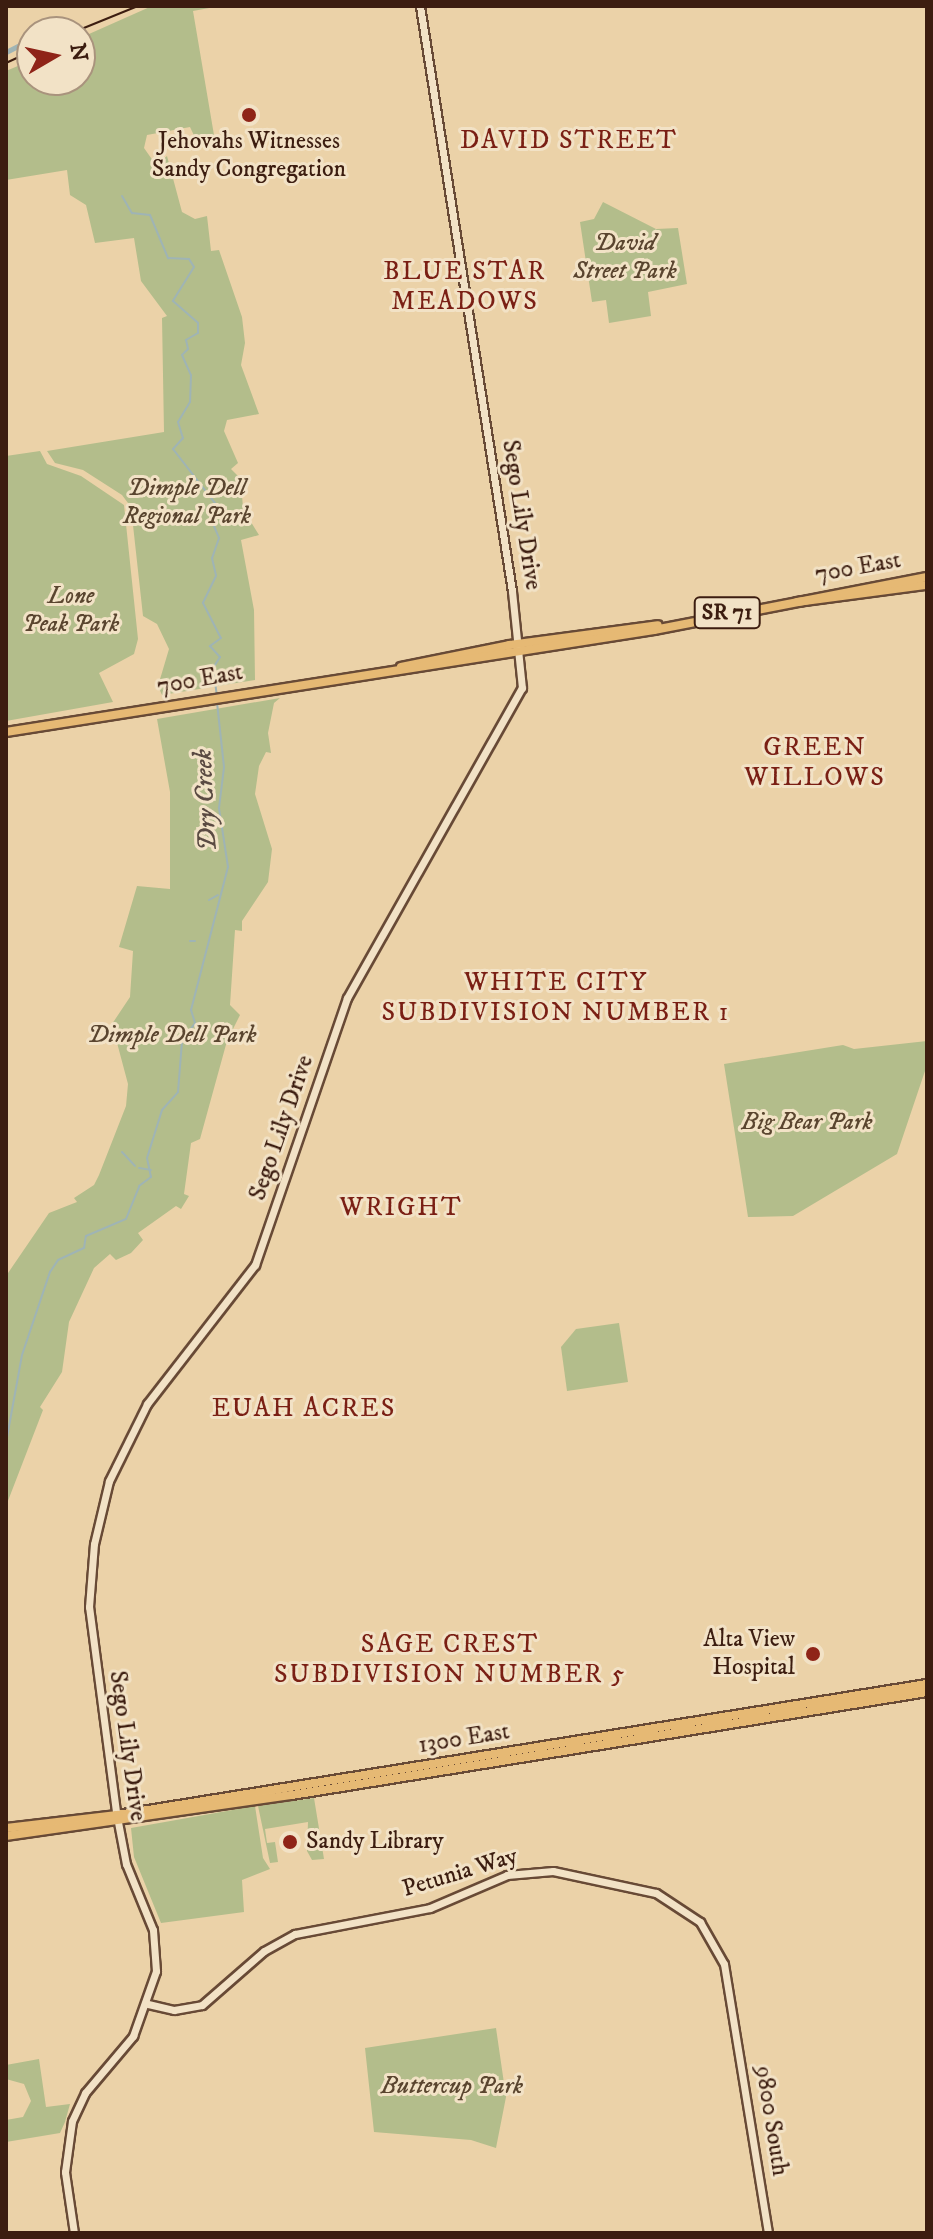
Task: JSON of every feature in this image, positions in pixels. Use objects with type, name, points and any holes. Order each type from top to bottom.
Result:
[{"type":"main road","name":"Sego Lily Drive","points":[[74,2233],[65,2172],[72,2121],[85,2093],[133,2036],[148,2004],[156,1971],[153,1930],[126,1864],[117,1818],[89,1607],[94,1544],[109,1481],[152,1397],[260,1256],[342,1009],[516,705],[524,679],[420,6]]},
{"type":"main road","name":"700 East","points":[[6,732],[796,602],[927,577]]},
{"type":"main road","name":"700 East","points":[[796,602],[807,605],[927,585]]},
{"type":"main road","name":"1300 East","points":[[6,1836],[927,1684]]},
{"type":"main road","name":"1300 East","points":[[6,1828],[117,1818],[927,1692]]},
{"type":"main road","points":[[37,1832],[64,1821]]},
{"type":"main road","name":"Petunia Way","points":[[148,2004],[174,2010],[202,2005],[264,1951],[313,1927],[430,1908],[495,1878],[542,1871],[648,1891],[682,1907],[700,1922],[721,1954],[734,2015]]},
{"type":"main road","name":"9800 South","points":[[734,2015],[768,2233]]},
{"type":"green space","name":"Dimple Dell Regional Park","points":[[152,6],[220,6],[193,11],[215,141],[198,144],[190,127],[147,135],[144,148],[156,165],[167,156],[182,212],[195,219],[207,216],[211,251],[219,250],[242,317],[245,343],[241,365],[259,414],[227,420],[224,431],[238,463],[231,469],[241,479],[243,509],[259,535],[241,540],[254,610],[255,680],[162,695],[158,686],[169,649],[157,624],[143,616],[131,507],[122,495],[83,470],[55,463],[47,451],[164,432],[162,318],[167,316],[141,281],[134,238],[95,243],[86,205],[70,195],[67,170],[6,180],[6,71],[16,67],[16,96],[96,96],[96,31]]},
{"type":"green space","name":"David Street Park","points":[[603,202],[656,229],[678,228],[687,284],[648,292],[651,316],[609,323],[606,300],[592,302],[580,222],[594,219]]},
{"type":"green space","name":"Lone Peak Park","points":[[40,451],[47,464],[81,476],[124,505],[138,639],[134,654],[99,673],[113,702],[6,721],[6,456]]},
{"type":"green space","name":"Dimple Dell Park","points":[[280,698],[274,703],[268,733],[271,753],[266,752],[259,766],[255,794],[272,849],[268,882],[242,921],[242,931],[235,930],[230,1005],[240,1015],[227,1041],[200,1139],[191,1143],[184,1194],[189,1196],[181,1209],[176,1206],[138,1233],[143,1240],[131,1253],[116,1260],[110,1254],[94,1268],[69,1322],[62,1372],[40,1407],[43,1410],[6,1506],[6,1276],[49,1213],[77,1202],[74,1198],[94,1185],[99,1175],[126,1106],[128,1084],[112,1024],[130,997],[133,951],[119,947],[137,886],[170,889],[170,792],[157,719]]},
{"type":"green space","name":"Big Bear Park","points":[[927,1041],[927,1065],[897,1154],[793,1216],[748,1217],[724,1064],[843,1045],[854,1049]]},
{"type":"green space","points":[[619,1323],[628,1382],[567,1391],[561,1347],[576,1329]]},
{"type":"green space","points":[[314,1798],[324,1859],[312,1860],[307,1851],[308,1822],[265,1829],[267,1843],[275,1842],[278,1862],[270,1863],[258,1806]]},
{"type":"green space","points":[[255,1806],[263,1858],[270,1869],[242,1880],[244,1912],[161,1923],[134,1857],[131,1828]]},
{"type":"green space","name":"Buttercup Park","points":[[496,2028],[506,2097],[496,2148],[471,2140],[374,2132],[365,2048]]},
{"type":"green space","points":[[39,2059],[46,2107],[70,2104],[65,2122],[60,2133],[6,2142],[6,2120],[23,2117],[31,2101],[24,2084],[6,2079],[6,2065]]},
{"type":"waterway","name":"Dry Creek","points":[[6,52],[16,47]]},
{"type":"waterway","name":"Dry Creek","points":[[122,196],[132,213],[150,215],[168,258],[189,259],[194,267],[173,301],[198,323],[198,333],[186,340],[188,349],[182,355],[191,375],[190,402],[178,422],[183,438],[173,449],[218,507],[211,519],[219,538],[212,558],[216,576],[203,603],[221,638],[210,646],[220,657],[213,668],[217,697]]},
{"type":"waterway","name":"Dry Creek","points":[[6,1443],[22,1355],[50,1272],[58,1260],[84,1248],[86,1236],[126,1219],[139,1186],[151,1177],[147,1158],[162,1110],[178,1092],[182,1041],[195,1023],[191,1010],[228,867],[219,808],[224,767],[217,703]]},
{"type":"waterway","points":[[209,900],[218,895]]},
{"type":"waterway","points":[[190,941],[195,941]]},
{"type":"waterway","points":[[122,1152],[135,1166]]},
{"type":"waterway","points":[[139,1168],[151,1170]]},
{"type":"tram line","points":[[96,23],[138,6]]},
{"type":"tram line","points":[[6,63],[16,58]]},
{"type":"place","name":"Jehovahs Witnesses Sandy Congregation","points":[[249,115]]},
{"type":"place","name":"Alta View Hospital","points":[[813,1654]]},
{"type":"place","name":"Sandy Library","points":[[290,1842]]},
{"type":"district","name":"DAVID STREET","points":[[569,141]]},
{"type":"district","name":"BLUE STAR MEADOWS","points":[[465,287]]},
{"type":"district","name":"GREEN WILLOWS","points":[[815,763]]},
{"type":"district","name":"WHITE CITY SUBDIVISION NUMBER 1","points":[[556,998]]},
{"type":"district","name":"WRIGHT","points":[[401,1208]]},
{"type":"district","name":"EUAH ACRES","points":[[304,1409]]},
{"type":"district","name":"SAGE CREST SUBDIVISION NUMBER 5","points":[[450,1660]]}]
